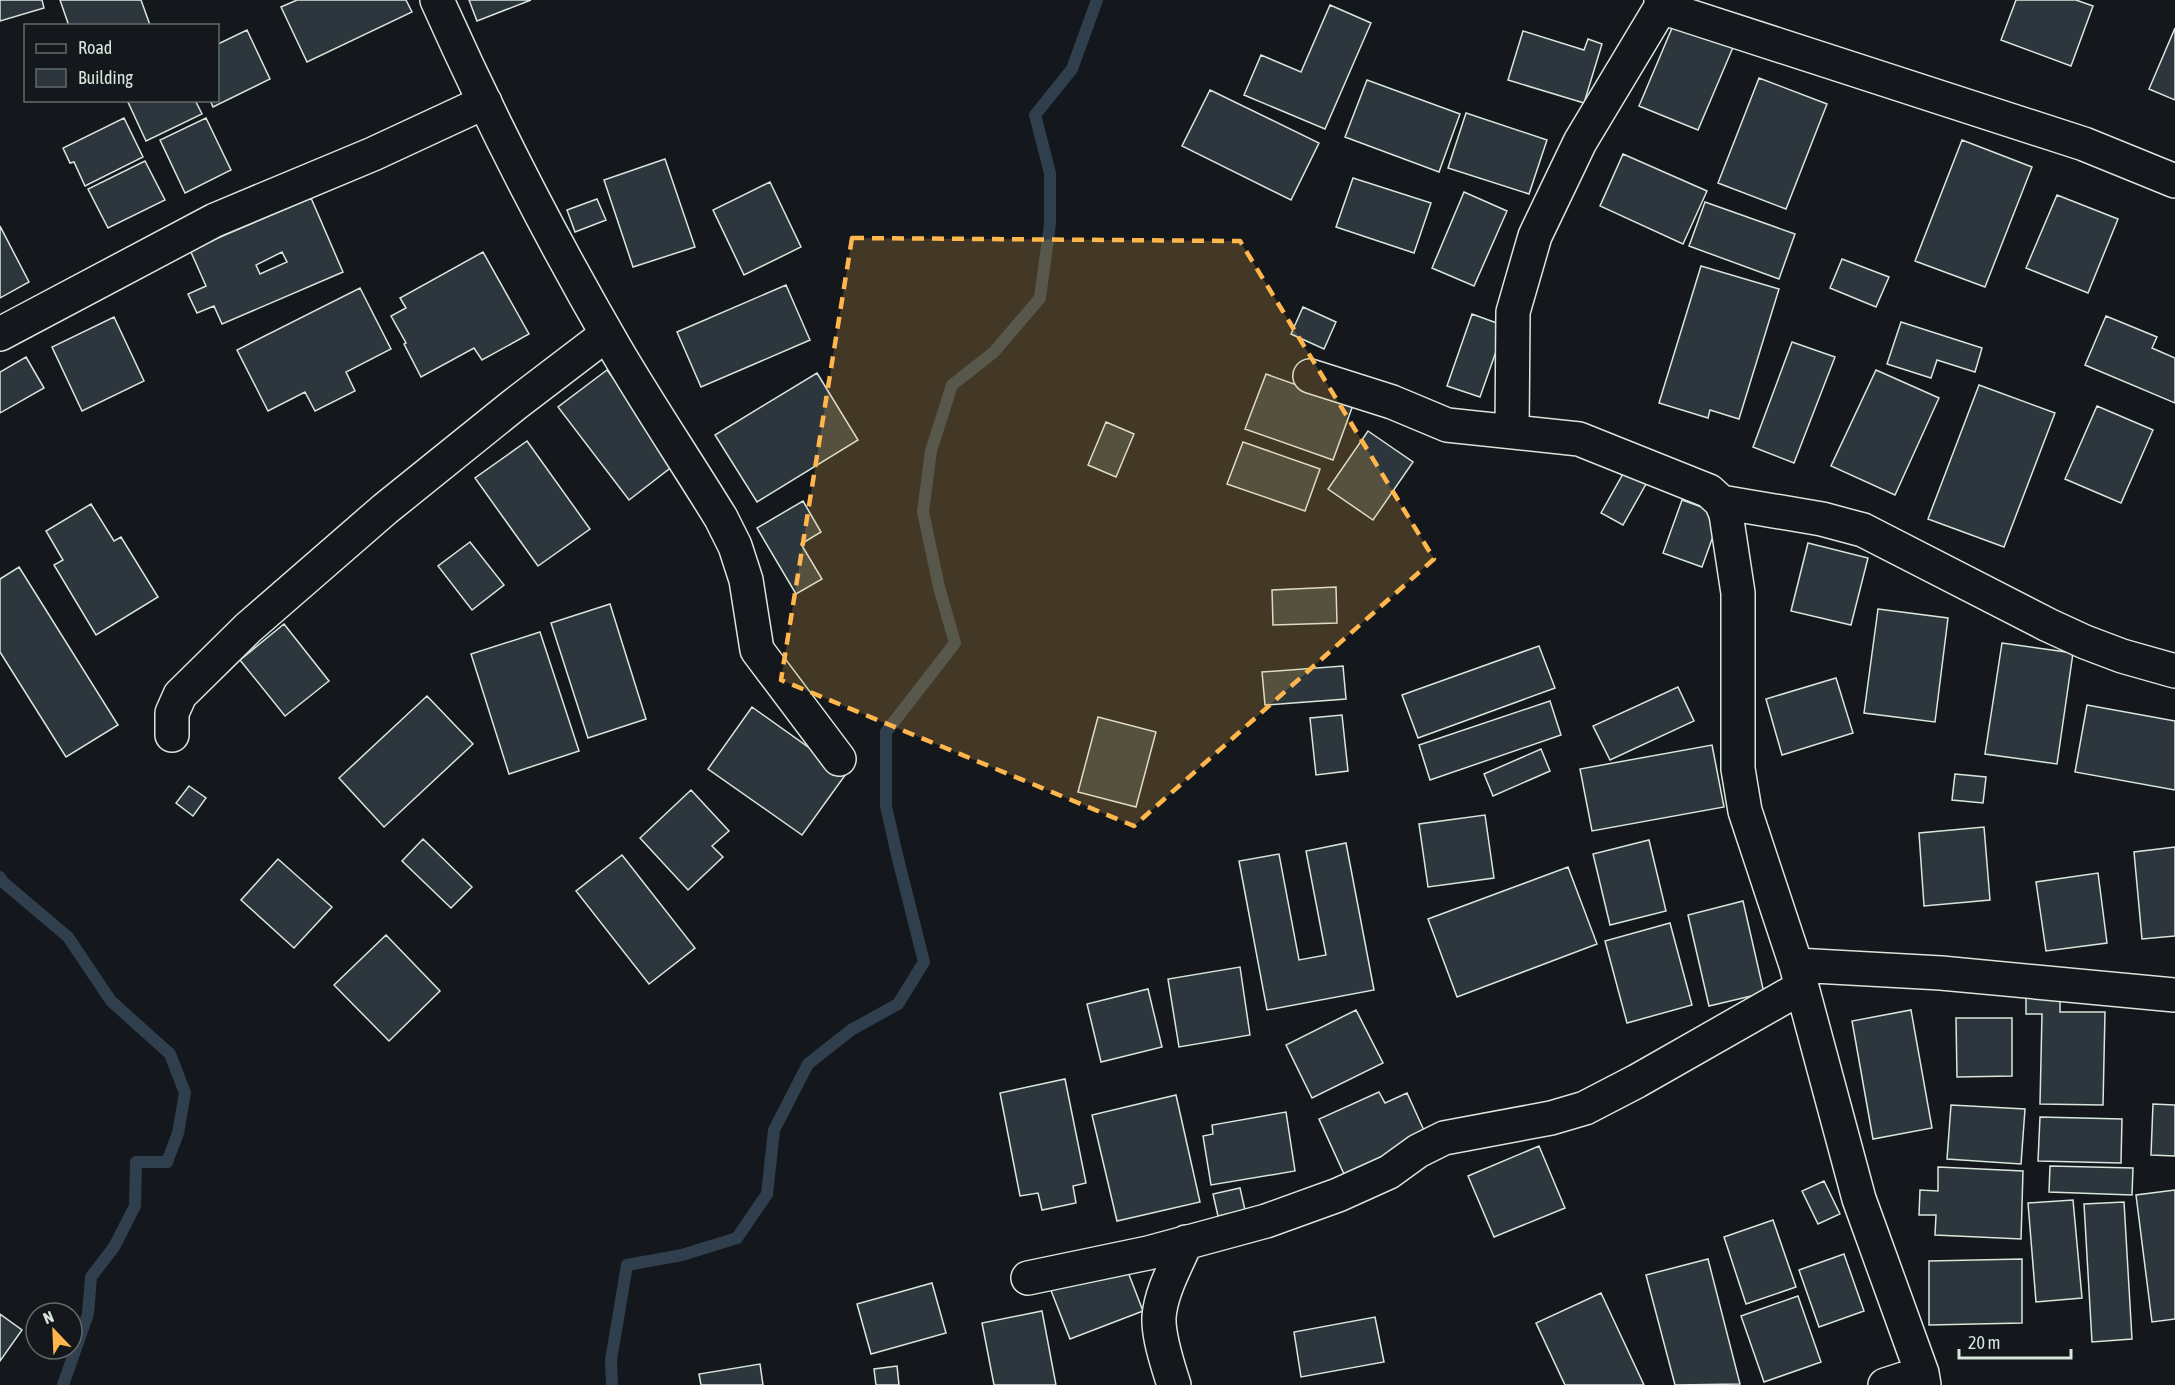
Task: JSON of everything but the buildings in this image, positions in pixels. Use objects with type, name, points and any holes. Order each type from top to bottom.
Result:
[{"type":"street","points":[[437,0],[544,220],[607,334],[716,509],[735,546],[746,580],[757,650],[839,759]]},
{"type":"street","points":[[1512,431],[1513,312],[1535,236],[1580,142],[1661,3],[2084,144],[2175,181]]},
{"type":"street","points":[[0,334],[215,220],[373,154],[485,102]]},
{"type":"street","points":[[172,735],[172,713],[180,695],[248,628],[394,501],[513,405],[607,334]]},
{"type":"street","points":[[1310,376],[1392,402],[1447,425],[1579,439],[1708,491],[1721,502],[1726,514],[1738,593],[1738,769],[1745,811],[1799,976],[1858,1199],[1923,1379],[1885,1385]]},
{"type":"street","points":[[1721,502],[1822,519],[1863,530],[2076,638],[2122,656],[2175,670]]},
{"type":"street","points":[[1029,1278],[1148,1253],[1266,1221],[1338,1195],[1389,1172],[1418,1151],[1444,1138],[1551,1118],[1585,1108],[1637,1081],[1799,976],[1941,973],[2175,994]]},
{"type":"street","points":[[1174,1385],[1166,1358],[1159,1319],[1163,1296],[1186,1242]]},
{"type":"highlighted area","points":[[852,238],[1240,241],[1434,559],[1134,826],[781,680]]},
{"type":"waterway","points":[[612,1385],[611,1360],[627,1265],[682,1255],[737,1238],[767,1194],[774,1130],[808,1064],[851,1030],[898,1004],[924,962],[886,806],[886,732],[955,643],[939,587],[923,512],[931,451],[952,385],[994,352],[1040,298],[1050,224],[1050,173],[1035,115],[1072,69],[1097,0]]},
{"type":"waterway","points":[[0,877],[68,937],[111,1001],[170,1054],[185,1093],[178,1133],[167,1162],[136,1162],[135,1206],[114,1247],[91,1277],[88,1314],[63,1385]]}]
